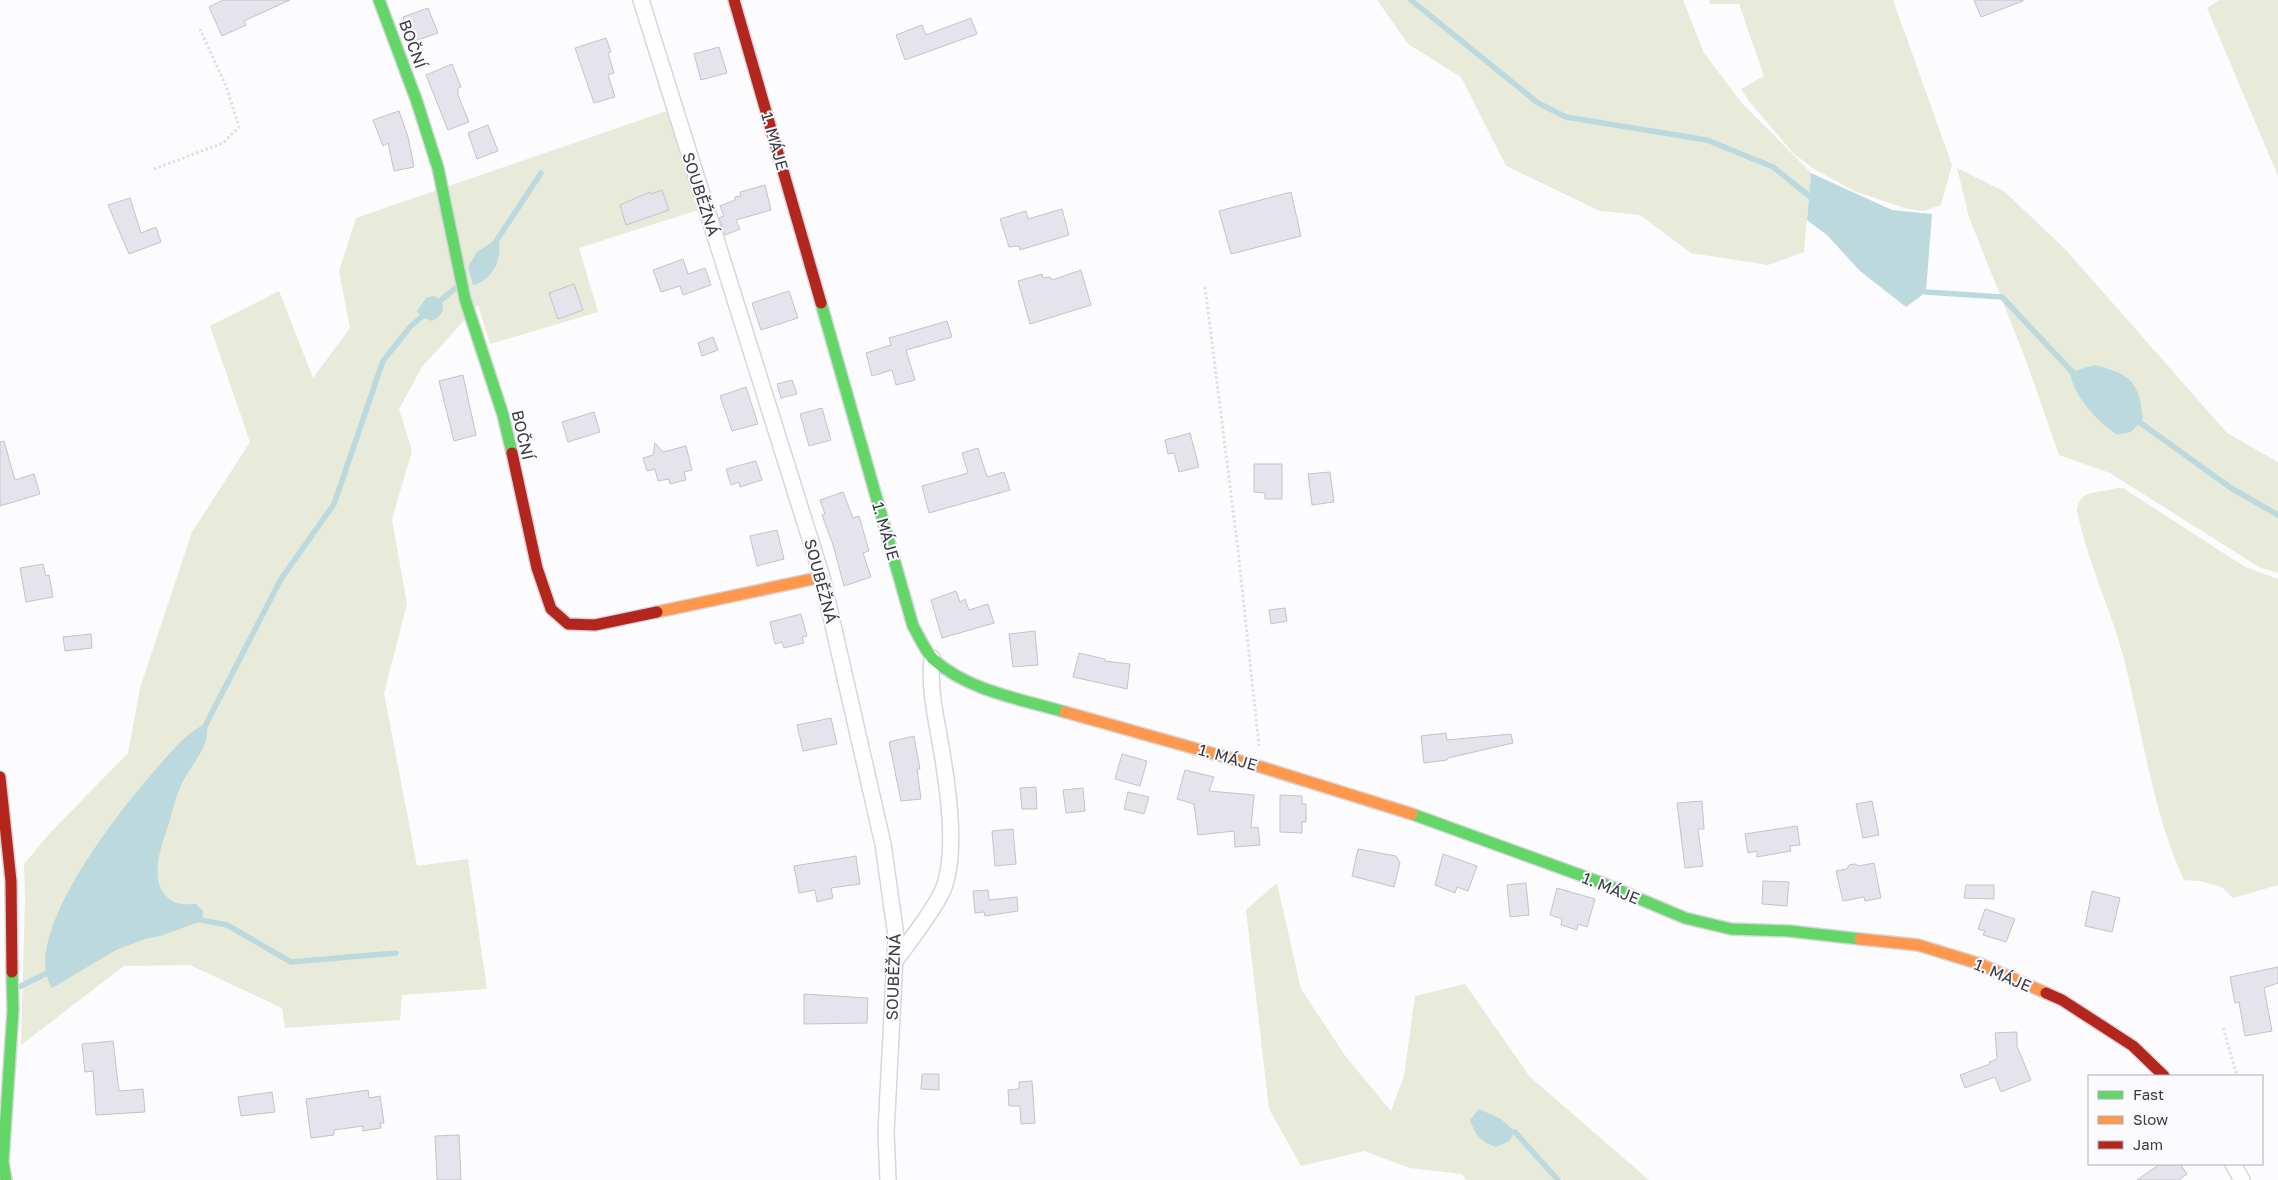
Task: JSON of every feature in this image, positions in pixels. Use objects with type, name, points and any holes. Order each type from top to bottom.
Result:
[{"type":"street","name":"BOČNÍ","points":[[380,0],[416,99],[438,168],[465,299],[503,415],[537,568],[551,609],[568,624],[595,625],[822,577]]},
{"type":"street","name":"SOUBĚŽNÁ","points":[[641,0],[822,577],[883,844],[896,936],[886,1133],[888,1180]]},
{"type":"street","name":"1. MÁJE","points":[[734,0],[913,626],[932,658],[960,678],[1002,694],[1262,767],[1399,809],[1602,883],[1685,918],[1731,929],[1789,931],[1918,945],[1980,964],[2062,1000],[2133,1046],[2163,1075]]},
{"type":"street","points":[[895,961],[942,891],[950,861],[946,779],[930,679],[932,658]]},
{"type":"street","points":[[0,777],[11,881],[12,1010],[3,1162],[6,1180]]},
{"type":"street","points":[[2234,1165],[2242,1180]]},
{"type":"path","points":[[154,169],[223,143],[239,127],[226,86],[200,29]]},
{"type":"path","points":[[1205,287],[1238,550],[1262,767]]},
{"type":"path","points":[[2223,1028],[2237,1075]]},
{"type":"green space","points":[[1377,0],[1683,0],[1704,53],[1741,102],[1811,173],[1804,252],[1768,265],[1691,253],[1640,215],[1600,211],[1506,166],[1461,77],[1408,44]]},
{"type":"green space","points":[[1709,0],[1893,0],[1952,165],[1941,205],[1924,211],[1908,209],[1854,191],[1814,169],[1794,154],[1741,89],[1764,76],[1739,4],[1710,4]]},
{"type":"green space","points":[[2219,0],[2278,0],[2278,176],[2207,8]]},
{"type":"green space","points":[[667,111],[698,210],[579,248],[598,312],[490,344],[478,305],[422,367],[399,409],[412,451],[392,519],[407,604],[384,693],[417,866],[468,859],[487,989],[402,995],[400,1020],[285,1028],[282,1008],[190,965],[124,966],[21,1045],[25,899],[24,864],[50,833],[128,753],[140,688],[192,532],[250,442],[210,326],[279,291],[313,378],[350,328],[339,271],[356,218]]},
{"type":"green space","points":[[1957,168],[2005,192],[2066,250],[2227,433],[2278,462],[2278,573],[2259,567],[2110,473],[2059,455],[2027,363],[1969,217]]},
{"type":"green space","points":[[2123,488],[2245,567],[2278,579],[2278,885],[2233,898],[2222,887],[2199,881],[2184,880],[2173,854],[2156,799],[2124,659],[2081,529],[2077,510],[2082,498],[2087,495]]},
{"type":"green space","points":[[1277,883],[1301,989],[1346,1057],[1391,1111],[1404,1076],[1415,996],[1465,984],[1530,1077],[1649,1180],[1466,1180],[1462,1174],[1410,1168],[1364,1151],[1301,1166],[1269,1109],[1246,910]]},
{"type":"water","points":[[1811,173],[1892,210],[1932,214],[1926,292],[1906,307],[1860,271],[1827,235],[1807,220]]},
{"type":"water","points":[[492,242],[499,243],[497,263],[490,275],[473,285],[468,267],[477,252]]},
{"type":"water","points":[[434,296],[442,300],[443,307],[442,313],[432,321],[421,317],[417,311],[426,298]]},
{"type":"water","points":[[2095,365],[2125,376],[2135,388],[2139,396],[2143,419],[2131,432],[2117,435],[2109,429],[2087,407],[2076,390],[2070,372]]},
{"type":"water","points":[[207,723],[206,740],[203,748],[178,792],[159,855],[158,867],[158,878],[161,888],[167,897],[179,904],[196,904],[203,911],[202,921],[116,950],[52,988],[45,966],[49,939],[60,908],[77,877],[117,817],[151,775],[183,739]]},
{"type":"water","points":[[1479,1109],[1501,1119],[1515,1132],[1509,1141],[1496,1147],[1486,1143],[1479,1137],[1470,1120]]},
{"type":"building","points":[[223,0],[290,0],[244,21],[246,25],[222,36],[209,7]]},
{"type":"building","points":[[1974,0],[2023,0],[2023,1],[1981,17]]},
{"type":"building","points":[[428,8],[438,33],[412,42],[403,17]]},
{"type":"building","points":[[971,18],[977,34],[905,60],[896,35],[922,25],[926,35]]},
{"type":"building","points":[[606,38],[611,52],[608,53],[614,73],[608,75],[615,97],[594,103],[575,48]]},
{"type":"building","points":[[719,47],[727,73],[701,80],[694,54]]},
{"type":"building","points":[[452,64],[461,87],[458,88],[458,95],[469,122],[448,130],[426,75]]},
{"type":"building","points":[[399,111],[408,137],[414,167],[394,171],[388,143],[383,146],[373,120]]},
{"type":"building","points":[[488,125],[498,151],[477,159],[468,133]]},
{"type":"building","points":[[765,185],[771,210],[736,220],[740,229],[725,235],[719,218],[724,216],[720,206],[735,200],[735,197],[741,196],[740,192]]},
{"type":"building","points":[[662,190],[669,210],[626,225],[620,205],[650,192],[651,194]]},
{"type":"building","points":[[1291,192],[1301,236],[1231,254],[1219,211]]},
{"type":"building","points":[[130,198],[141,233],[156,227],[161,242],[129,254],[108,205]]},
{"type":"building","points":[[1062,209],[1069,235],[1020,250],[1019,246],[1009,247],[1000,219],[1026,211],[1028,219]]},
{"type":"building","points":[[683,259],[688,274],[705,268],[711,285],[683,295],[680,286],[661,292],[653,270]]},
{"type":"building","points":[[1081,270],[1091,305],[1030,324],[1018,281],[1042,274],[1043,278],[1050,277],[1052,280]]},
{"type":"building","points":[[574,284],[583,310],[558,319],[549,293]]},
{"type":"building","points":[[789,291],[798,318],[761,330],[752,303]]},
{"type":"building","points":[[947,321],[952,337],[906,350],[915,380],[896,385],[892,370],[872,376],[866,353],[891,345],[889,338]]},
{"type":"building","points":[[713,337],[718,350],[702,356],[698,343]]},
{"type":"building","points":[[463,375],[476,435],[454,441],[439,381]]},
{"type":"building","points":[[792,380],[797,394],[781,398],[777,384]]},
{"type":"building","points":[[746,387],[758,424],[732,431],[720,396]]},
{"type":"building","points":[[822,408],[831,440],[809,446],[800,414]]},
{"type":"building","points":[[594,412],[600,432],[568,442],[562,422]]},
{"type":"building","points":[[1190,433],[1199,467],[1179,472],[1174,453],[1168,454],[1165,440]]},
{"type":"building","points":[[4,441],[15,480],[34,474],[40,494],[0,506],[0,442]]},
{"type":"building","points":[[655,443],[663,452],[686,446],[692,470],[684,472],[686,480],[670,484],[669,479],[658,481],[655,469],[647,471],[643,458],[653,455]]},
{"type":"building","points":[[978,448],[987,477],[1004,472],[1010,490],[929,513],[922,486],[968,473],[962,453]]},
{"type":"building","points":[[756,461],[762,480],[740,487],[739,482],[731,485],[726,469]]},
{"type":"building","points":[[1254,464],[1282,464],[1282,499],[1265,499],[1265,493],[1254,492]]},
{"type":"building","points":[[1330,472],[1334,502],[1312,505],[1308,474]]},
{"type":"building","points":[[843,492],[853,518],[859,516],[869,551],[863,553],[871,577],[844,586],[833,545],[822,515],[825,514],[820,500]]},
{"type":"building","points":[[777,530],[784,559],[757,566],[750,536]]},
{"type":"building","points":[[43,564],[46,576],[49,575],[53,597],[26,602],[20,568]]},
{"type":"building","points":[[956,591],[960,602],[965,599],[969,610],[988,604],[994,623],[942,638],[931,600]]},
{"type":"building","points":[[1285,608],[1287,621],[1271,624],[1269,610]]},
{"type":"building","points":[[801,614],[807,636],[802,637],[804,643],[784,648],[782,642],[775,644],[770,622]]},
{"type":"building","points":[[1035,631],[1038,665],[1013,667],[1009,634]]},
{"type":"building","points":[[91,634],[92,648],[65,651],[63,637]]},
{"type":"building","points":[[1079,653],[1105,659],[1105,661],[1130,664],[1127,689],[1073,677]]},
{"type":"building","points":[[831,718],[837,744],[803,751],[797,725]]},
{"type":"building","points":[[1446,733],[1447,740],[1511,734],[1513,743],[1448,758],[1447,760],[1424,763],[1421,736]]},
{"type":"building","points":[[914,736],[920,769],[917,769],[921,799],[901,801],[889,742]]},
{"type":"building","points":[[1122,754],[1147,761],[1140,786],[1115,779]]},
{"type":"building","points":[[1185,770],[1214,777],[1209,791],[1254,795],[1251,828],[1258,827],[1260,845],[1235,847],[1234,831],[1198,835],[1194,804],[1177,799]]},
{"type":"building","points":[[1036,787],[1037,809],[1022,809],[1020,788]]},
{"type":"building","points":[[1083,788],[1085,811],[1066,813],[1063,790]]},
{"type":"building","points":[[1128,792],[1149,797],[1144,814],[1124,809]]},
{"type":"building","points":[[1280,795],[1302,796],[1302,804],[1306,804],[1306,822],[1302,822],[1302,833],[1280,832]]},
{"type":"building","points":[[1702,801],[1704,829],[1698,829],[1703,866],[1685,868],[1677,803]]},
{"type":"building","points":[[1872,801],[1879,835],[1863,838],[1856,804]]},
{"type":"building","points":[[1797,826],[1800,845],[1790,846],[1791,851],[1757,857],[1757,851],[1748,853],[1745,834]]},
{"type":"building","points":[[1013,829],[1016,864],[995,866],[992,831]]},
{"type":"building","points":[[1358,849],[1396,856],[1400,863],[1394,887],[1352,876]]},
{"type":"building","points":[[1443,854],[1477,866],[1468,891],[1457,887],[1455,893],[1435,885]]},
{"type":"building","points":[[856,856],[860,884],[831,888],[833,898],[817,902],[815,890],[799,893],[794,866]]},
{"type":"building","points":[[1874,863],[1881,898],[1865,901],[1864,897],[1843,901],[1836,871],[1847,869],[1849,865],[1855,864],[1859,866]]},
{"type":"building","points":[[1763,881],[1789,882],[1787,906],[1762,904]]},
{"type":"building","points":[[1526,883],[1529,915],[1510,917],[1507,885]]},
{"type":"building","points":[[1966,885],[1994,885],[1994,899],[1964,898]]},
{"type":"building","points":[[1557,888],[1595,899],[1587,927],[1578,924],[1577,930],[1561,925],[1562,919],[1550,915]]},
{"type":"building","points":[[988,890],[989,900],[1017,897],[1018,911],[985,916],[984,912],[975,913],[973,891]]},
{"type":"building","points":[[2092,891],[2120,898],[2112,932],[2085,926]]},
{"type":"building","points":[[1985,909],[2015,919],[2006,942],[1983,935],[1985,931],[1978,929]]},
{"type":"building","points":[[2278,967],[2278,983],[2264,988],[2272,1031],[2245,1036],[2239,1002],[2235,1003],[2230,977]]},
{"type":"building","points":[[804,994],[868,998],[867,1023],[804,1024]]},
{"type":"building","points":[[2017,1032],[2017,1046],[2031,1080],[2001,1092],[1995,1077],[1965,1088],[1960,1075],[1990,1064],[1989,1062],[1997,1059],[1995,1033]]},
{"type":"building","points":[[113,1041],[119,1091],[143,1089],[145,1112],[96,1115],[93,1071],[85,1072],[82,1044]]},
{"type":"building","points":[[922,1074],[939,1074],[939,1090],[921,1089]]},
{"type":"building","points":[[1032,1081],[1035,1123],[1021,1124],[1020,1106],[1009,1106],[1008,1090],[1019,1089],[1019,1082]]},
{"type":"building","points":[[368,1090],[369,1098],[380,1096],[384,1123],[380,1123],[381,1128],[363,1131],[363,1126],[334,1130],[334,1135],[311,1138],[306,1099]]},
{"type":"building","points":[[272,1092],[275,1112],[241,1116],[238,1097]]},
{"type":"building","points":[[459,1135],[461,1180],[437,1180],[435,1136]]},
{"type":"building","points":[[2159,1165],[2181,1165],[2187,1174],[2179,1180],[2137,1180]]},
{"type":"waterway","points":[[1411,0],[1538,103],[1566,117],[1707,140],[1773,167],[1813,199]]},
{"type":"waterway","points":[[491,249],[541,173]]},
{"type":"waterway","points":[[435,305],[457,287]]},
{"type":"waterway","points":[[1919,289],[1926,292],[2002,297],[2075,375]]},
{"type":"waterway","points":[[203,730],[281,579],[334,504],[383,361],[410,327],[426,313]]},
{"type":"waterway","points":[[2135,419],[2231,488],[2278,515]]},
{"type":"waterway","points":[[196,919],[227,925],[291,962],[396,953]]},
{"type":"waterway","points":[[17,988],[51,971]]},
{"type":"waterway","points":[[1515,1132],[1558,1180]]},
{"type":"traffic: fast","points":[[379,0],[416,99],[438,168],[465,299],[503,415],[512,453]]},
{"type":"traffic: fast","points":[[821,303],[913,626],[925,648],[933,659],[962,679],[996,693],[1065,712]]},
{"type":"traffic: fast","points":[[1412,814],[1602,883],[1685,918],[1731,929],[1789,931],[1860,939]]},
{"type":"traffic: fast","points":[[6,1180],[3,1162],[13,1010],[12,972]]},
{"type":"traffic: slow","points":[[657,612],[822,577]]},
{"type":"traffic: slow","points":[[1065,712],[1261,767],[1412,814]]},
{"type":"traffic: slow","points":[[1860,939],[1918,945],[1980,964],[2046,993]]},
{"type":"traffic: jam","points":[[734,0],[821,303]]},
{"type":"traffic: jam","points":[[512,453],[537,568],[551,609],[568,624],[595,625],[657,612]]},
{"type":"traffic: jam","points":[[0,777],[11,881],[12,972]]},
{"type":"traffic: jam","points":[[2046,993],[2062,1000],[2133,1046],[2163,1075]]}]
